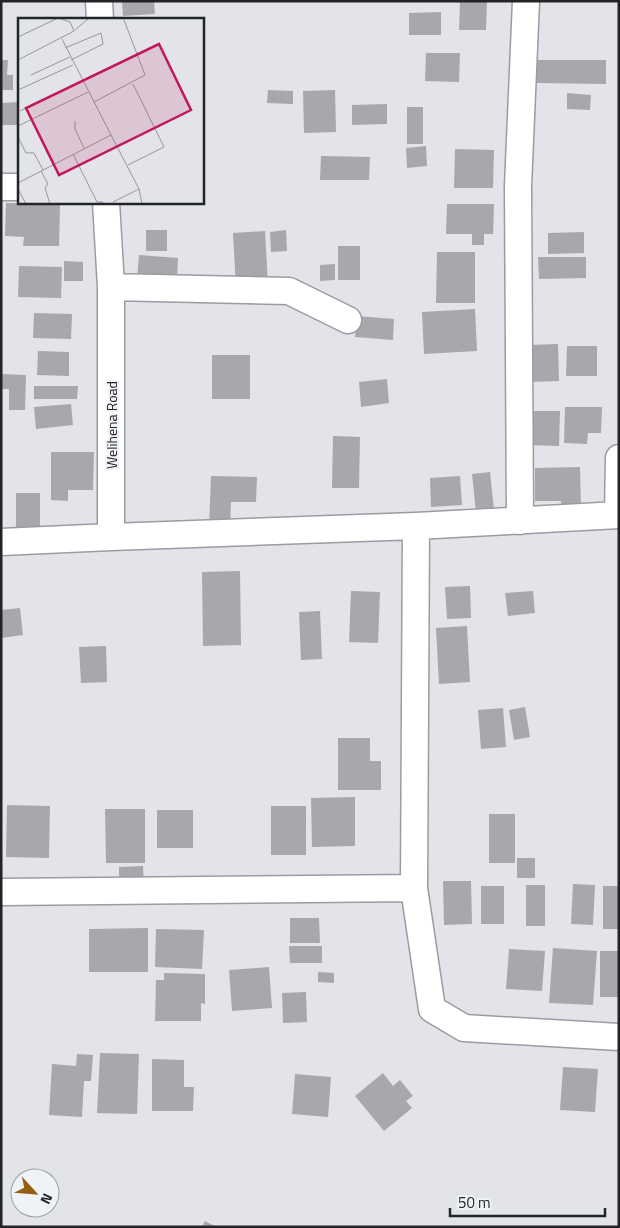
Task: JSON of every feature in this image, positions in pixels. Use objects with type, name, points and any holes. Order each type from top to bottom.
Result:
[{"type":"street","points":[[99,1],[100,18]]},
{"type":"street","points":[[520,520],[518,186],[526,1]]},
{"type":"street","points":[[1,188],[18,187]]},
{"type":"street","name":"Welihena Road","points":[[106,204],[111,287],[111,537]]},
{"type":"street","points":[[111,287],[289,291],[348,320]]},
{"type":"street","points":[[1,542],[416,526],[619,514],[619,458]]},
{"type":"street","points":[[416,526],[414,888],[432,1009],[464,1028],[619,1037]]},
{"type":"street","points":[[1,892],[414,888]]},
{"type":"building","points":[[122,1],[154,1],[155,14],[123,16]]},
{"type":"building","points":[[460,1],[487,1],[486,30],[459,30]]},
{"type":"building","points":[[441,12],[441,35],[409,35],[409,13]]},
{"type":"building","points":[[426,53],[460,53],[459,82],[425,81]]},
{"type":"building","points":[[1,60],[8,60],[7,75],[13,75],[13,90],[1,90]]},
{"type":"building","points":[[537,60],[606,60],[606,84],[537,83]]},
{"type":"building","points":[[268,90],[293,91],[293,104],[267,103]]},
{"type":"building","points":[[335,90],[336,132],[304,133],[303,91]]},
{"type":"building","points":[[567,93],[591,95],[590,110],[567,109]]},
{"type":"building","points":[[18,102],[18,125],[1,125],[1,103]]},
{"type":"building","points":[[387,104],[387,124],[352,125],[352,105]]},
{"type":"building","points":[[407,107],[423,107],[423,144],[407,144]]},
{"type":"building","points":[[426,146],[427,166],[407,168],[406,148]]},
{"type":"building","points":[[455,149],[494,150],[493,188],[454,188]]},
{"type":"building","points":[[321,156],[370,157],[369,180],[320,180]]},
{"type":"building","points":[[6,203],[60,204],[59,246],[23,246],[24,237],[5,236]]},
{"type":"building","points":[[447,204],[494,204],[493,234],[484,234],[484,245],[472,245],[472,234],[446,234]]},
{"type":"building","points":[[146,230],[167,230],[167,251],[146,251]]},
{"type":"building","points":[[286,230],[287,251],[271,252],[270,232]]},
{"type":"building","points":[[265,231],[268,285],[236,287],[233,233]]},
{"type":"building","points":[[584,232],[584,253],[548,254],[548,233]]},
{"type":"building","points":[[338,246],[360,246],[360,280],[338,280]]},
{"type":"building","points":[[437,252],[475,252],[475,303],[436,303]]},
{"type":"building","points":[[139,255],[178,258],[177,281],[137,279]]},
{"type":"building","points":[[538,257],[586,257],[586,278],[539,279]]},
{"type":"building","points":[[64,261],[83,262],[83,281],[64,281]]},
{"type":"building","points":[[335,264],[335,280],[320,281],[320,265]]},
{"type":"building","points":[[19,266],[62,267],[61,298],[18,297]]},
{"type":"building","points":[[475,309],[477,351],[424,354],[422,312]]},
{"type":"building","points":[[34,313],[72,314],[71,339],[33,338]]},
{"type":"building","points":[[357,316],[394,319],[393,340],[355,337]]},
{"type":"building","points":[[558,344],[559,381],[531,382],[530,345]]},
{"type":"building","points":[[567,346],[597,346],[597,376],[566,376]]},
{"type":"building","points":[[38,351],[69,352],[69,376],[37,375]]},
{"type":"building","points":[[212,355],[250,355],[250,399],[212,399]]},
{"type":"building","points":[[1,374],[26,375],[25,410],[9,410],[9,389],[1,389]]},
{"type":"building","points":[[387,379],[389,403],[361,407],[359,382]]},
{"type":"building","points":[[34,386],[78,386],[77,399],[34,399]]},
{"type":"building","points":[[71,404],[73,425],[36,429],[34,407]]},
{"type":"building","points":[[565,407],[602,407],[601,433],[588,433],[587,444],[564,443]]},
{"type":"building","points":[[528,411],[560,411],[559,446],[527,445]]},
{"type":"building","points":[[333,436],[360,437],[359,488],[332,488]]},
{"type":"building","points":[[51,452],[94,452],[93,490],[68,490],[68,501],[51,500]]},
{"type":"building","points":[[580,467],[581,507],[561,508],[561,501],[535,501],[535,468]]},
{"type":"building","points":[[490,472],[494,510],[476,512],[472,474]]},
{"type":"building","points":[[211,476],[257,477],[256,502],[231,502],[230,529],[209,528]]},
{"type":"building","points":[[460,476],[462,505],[431,507],[430,478]]},
{"type":"building","points":[[16,493],[40,493],[40,528],[16,528]]},
{"type":"building","points":[[240,571],[241,645],[203,646],[202,572]]},
{"type":"building","points":[[470,586],[471,618],[447,619],[445,587]]},
{"type":"building","points":[[351,591],[380,592],[378,643],[349,642]]},
{"type":"building","points":[[533,591],[535,613],[508,616],[505,593]]},
{"type":"building","points":[[20,608],[23,635],[1,638],[1,610]]},
{"type":"building","points":[[320,611],[322,659],[301,660],[299,612]]},
{"type":"building","points":[[467,626],[470,682],[439,684],[436,628]]},
{"type":"building","points":[[106,646],[107,682],[81,683],[79,647]]},
{"type":"building","points":[[525,707],[530,737],[514,740],[509,710]]},
{"type":"building","points":[[503,708],[506,747],[481,749],[478,710]]},
{"type":"building","points":[[338,738],[370,738],[370,761],[381,761],[381,790],[338,790]]},
{"type":"building","points":[[355,797],[355,846],[312,847],[311,798]]},
{"type":"building","points":[[7,805],[50,806],[49,858],[6,857]]},
{"type":"building","points":[[271,806],[306,806],[306,855],[271,855]]},
{"type":"building","points":[[105,809],[145,809],[145,863],[106,863]]},
{"type":"building","points":[[157,810],[193,810],[193,848],[157,848]]},
{"type":"building","points":[[489,814],[515,814],[515,863],[489,863]]},
{"type":"building","points":[[517,858],[535,858],[535,878],[517,878]]},
{"type":"building","points":[[143,866],[144,885],[119,886],[119,867]]},
{"type":"building","points":[[443,881],[471,881],[472,924],[444,925]]},
{"type":"building","points":[[573,884],[595,885],[593,925],[571,924]]},
{"type":"building","points":[[526,885],[545,885],[545,926],[526,926]]},
{"type":"building","points":[[481,886],[504,886],[504,924],[481,924]]},
{"type":"building","points":[[603,886],[619,886],[619,929],[603,929]]},
{"type":"building","points":[[290,918],[319,918],[320,943],[290,943]]},
{"type":"building","points":[[148,928],[148,972],[89,972],[89,929]]},
{"type":"building","points":[[156,929],[204,930],[202,969],[155,967]]},
{"type":"building","points":[[289,946],[322,946],[322,963],[290,963]]},
{"type":"building","points":[[553,948],[597,951],[593,1005],[549,1003]]},
{"type":"building","points":[[509,949],[545,951],[542,991],[506,989]]},
{"type":"building","points":[[600,951],[619,951],[619,997],[600,997]]},
{"type":"building","points":[[269,967],[272,1008],[232,1011],[229,970]]},
{"type":"building","points":[[318,972],[334,973],[334,983],[318,982]]},
{"type":"building","points":[[164,973],[205,974],[205,1004],[201,1003],[201,1021],[155,1021],[156,980],[164,980]]},
{"type":"building","points":[[306,992],[307,1022],[283,1023],[282,993]]},
{"type":"building","points":[[100,1053],[139,1054],[137,1114],[97,1113]]},
{"type":"building","points":[[77,1054],[93,1055],[91,1081],[84,1081],[82,1117],[49,1115],[52,1064],[76,1066]]},
{"type":"building","points":[[152,1059],[184,1060],[184,1087],[194,1087],[193,1111],[152,1111]]},
{"type":"building","points":[[563,1067],[598,1069],[595,1112],[560,1110]]},
{"type":"building","points":[[383,1073],[393,1086],[400,1080],[413,1096],[406,1101],[412,1108],[384,1131],[355,1096]]},
{"type":"building","points":[[295,1074],[331,1077],[328,1117],[292,1114]]},
{"type":"building","points":[[205,1221],[216,1227],[202,1227]]}]
